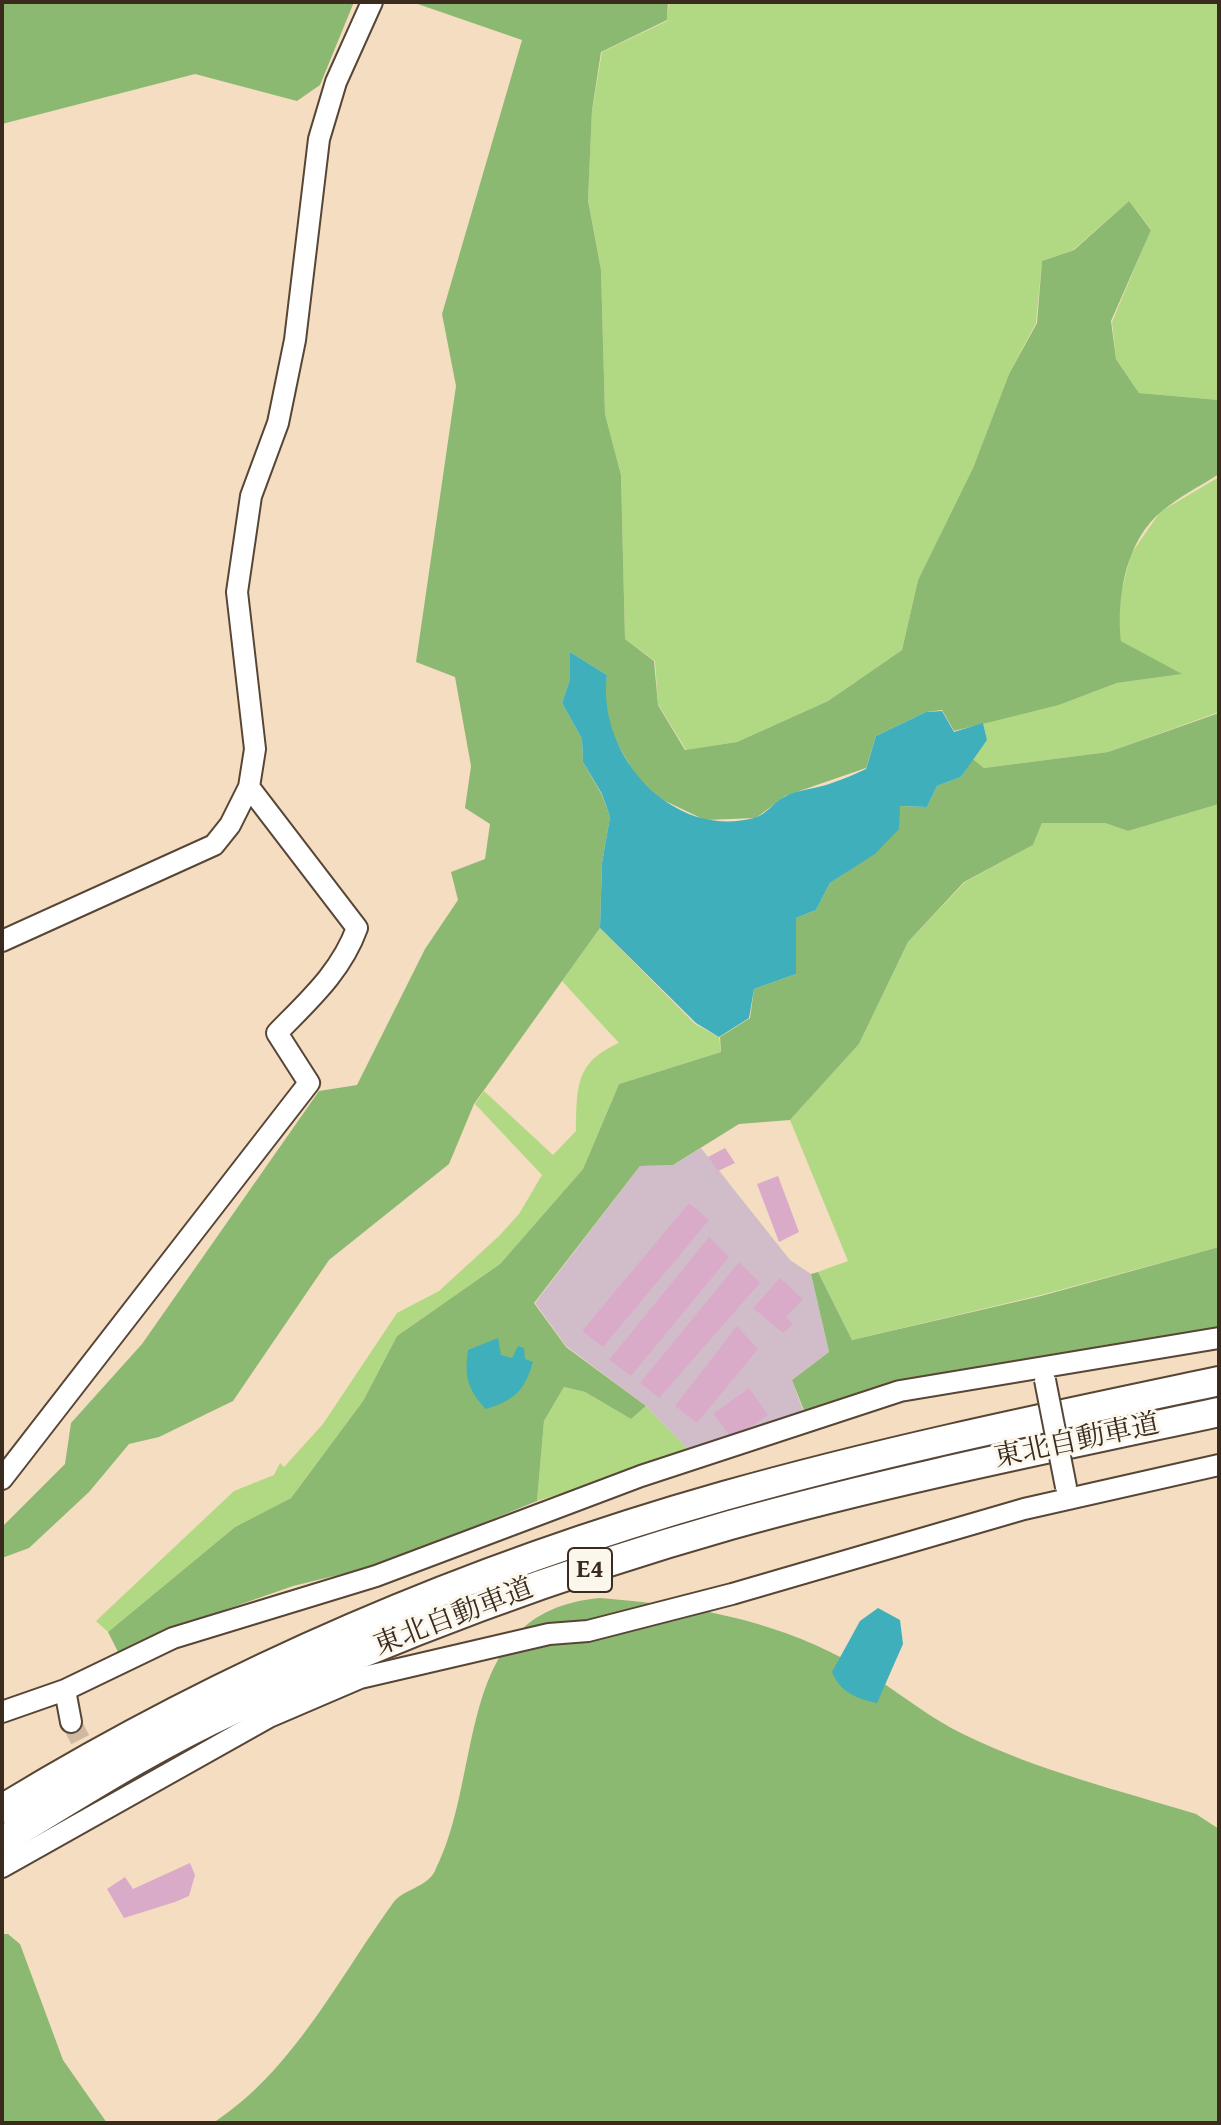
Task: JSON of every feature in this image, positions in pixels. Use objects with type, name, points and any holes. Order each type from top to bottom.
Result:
[{"type":"highway","name":"東北自動車道","points":[[2,1809],[104,1747],[225,1685],[363,1621],[537,1555],[722,1496],[921,1444],[1219,1381]]},
{"type":"highway","name":"東北自動車道","points":[[2,1841],[116,1772],[232,1710],[374,1648],[545,1584],[728,1526],[928,1474],[1219,1412]]},
{"type":"street","points":[[2,941],[214,845],[230,825],[249,787],[255,749],[237,592],[251,496],[278,423],[295,340],[319,139],[336,82],[372,2]]},
{"type":"street","points":[[2,1479],[309,1083],[277,1033],[329,980],[348,953],[357,928],[249,787]]},
{"type":"street","points":[[2,1712],[65,1690],[173,1638],[376,1576],[641,1476],[900,1391],[1046,1374],[1219,1338]]},
{"type":"street","points":[[1046,1374],[1071,1493]]},
{"type":"street","points":[[2,1867],[110,1800],[269,1717],[360,1678],[549,1634],[603,1627],[732,1594],[1071,1493],[1219,1465]]},
{"type":"street","points":[[65,1690],[71,1722]]},
{"type":"shaded area","points":[[701,1148],[790,1260],[811,1274],[829,1352],[792,1380],[804,1413],[692,1454],[646,1406],[566,1346],[535,1303],[640,1166],[673,1165]]},
{"type":"green space","points":[[2,2],[354,2],[320,85],[297,101],[195,74],[2,124]]},
{"type":"green space","points":[[412,2],[668,2],[667,20],[601,52],[592,110],[588,200],[601,270],[605,414],[621,475],[625,639],[654,661],[658,705],[685,750],[737,742],[828,701],[902,650],[918,580],[973,468],[1009,374],[1037,323],[1042,261],[1074,250],[1129,201],[1151,230],[1111,321],[1116,359],[1139,393],[1219,400],[1219,474],[1175,501],[1150,523],[1132,554],[1122,589],[1121,641],[1182,674],[1117,683],[1059,705],[954,731],[942,710],[926,712],[876,736],[866,768],[785,796],[756,818],[705,820],[661,799],[636,776],[614,738],[603,700],[607,675],[570,652],[570,679],[562,703],[582,739],[583,762],[602,795],[610,817],[602,863],[600,928],[474,1104],[449,1164],[329,1260],[233,1401],[159,1437],[129,1444],[89,1492],[29,1548],[2,1558],[2,1527],[65,1464],[71,1423],[142,1344],[319,1091],[357,1085],[425,949],[458,900],[451,872],[485,859],[490,824],[465,808],[471,766],[455,677],[416,662],[456,386],[442,314],[522,40]]},
{"type":"green space","points":[[669,2],[1219,2],[1219,400],[1139,393],[1116,359],[1112,322],[1151,229],[1129,201],[1073,250],[1042,261],[1036,323],[1009,374],[973,468],[918,580],[902,650],[828,701],[737,742],[686,750],[658,704],[655,661],[625,639],[621,475],[605,414],[601,270],[588,199],[592,110],[602,52],[667,21]]},
{"type":"green space","points":[[1219,477],[1219,712],[1108,752],[984,768],[973,759],[987,740],[983,723],[1059,705],[1117,683],[1181,674],[1121,641],[1117,609],[1131,554],[1160,512]]},
{"type":"green space","points":[[1219,713],[1219,804],[1128,831],[1105,823],[1042,823],[1033,845],[964,882],[908,942],[859,1044],[790,1120],[739,1124],[673,1165],[640,1166],[534,1303],[566,1347],[646,1406],[631,1419],[585,1392],[564,1387],[544,1421],[537,1501],[383,1564],[293,1586],[170,1629],[118,1652],[108,1632],[235,1527],[291,1498],[363,1401],[397,1336],[500,1264],[583,1169],[619,1084],[721,1052],[720,1037],[750,1018],[754,989],[796,974],[796,918],[816,910],[830,883],[874,854],[898,829],[899,806],[927,807],[937,786],[961,777],[973,759],[984,768],[1108,752]]},
{"type":"green space","points":[[1219,804],[1219,1247],[1041,1295],[852,1340],[818,1272],[848,1261],[790,1120],[859,1044],[908,942],[965,882],[1033,845],[1042,823],[1105,823],[1128,831]]},
{"type":"green space","points":[[600,928],[695,1024],[719,1037],[721,1052],[619,1084],[583,1169],[500,1264],[397,1336],[363,1401],[291,1498],[235,1527],[108,1632],[96,1621],[234,1491],[274,1475],[280,1463],[284,1467],[323,1424],[397,1313],[439,1291],[519,1214],[542,1175],[475,1104],[484,1091],[553,1155],[576,1131],[581,1078],[594,1059],[619,1043],[562,981]]},
{"type":"green space","points":[[1219,1247],[1219,1334],[805,1413],[792,1380],[829,1352],[811,1274],[818,1272],[852,1340],[1041,1296]]},
{"type":"green space","points":[[564,1387],[585,1392],[631,1419],[646,1406],[692,1454],[537,1501],[544,1421]]},
{"type":"green space","points":[[600,1598],[696,1610],[787,1634],[846,1660],[950,1727],[993,1748],[1079,1779],[1196,1814],[1219,1829],[1219,2123],[213,2123],[241,2102],[291,2051],[397,1898],[426,1881],[435,1871],[451,1832],[481,1703],[496,1664],[519,1632],[552,1609]]},
{"type":"green space","points":[[2,1934],[8,1934],[20,1944],[63,2060],[107,2123],[2,2123]]},
{"type":"water","points":[[570,652],[607,675],[607,704],[614,733],[627,760],[645,784],[668,803],[694,816],[723,821],[754,818],[789,794],[858,773],[866,769],[876,736],[926,712],[942,711],[954,732],[983,723],[987,740],[961,777],[937,786],[927,807],[900,806],[899,829],[875,854],[830,883],[816,910],[796,918],[796,974],[754,989],[749,1018],[719,1037],[696,1023],[600,928],[602,863],[610,817],[602,794],[583,762],[582,739],[562,703],[570,679]]},
{"type":"water","points":[[498,1338],[501,1355],[512,1358],[518,1346],[524,1348],[525,1359],[533,1362],[526,1381],[517,1393],[486,1409],[469,1382],[468,1350]]},
{"type":"water","points":[[878,1608],[900,1620],[903,1644],[877,1703],[850,1694],[832,1672],[860,1621]]},
{"type":"building","points":[[725,1148],[735,1163],[718,1171],[708,1157]]},
{"type":"building","points":[[778,1176],[799,1232],[779,1242],[757,1184]]},
{"type":"building","points":[[689,1203],[709,1220],[603,1347],[582,1331]]},
{"type":"building","points":[[709,1237],[729,1257],[631,1376],[609,1360]]},
{"type":"building","points":[[739,1262],[760,1283],[659,1398],[640,1383]]},
{"type":"building","points":[[780,1278],[803,1299],[786,1317],[793,1324],[783,1333],[753,1308]]},
{"type":"building","points":[[737,1326],[758,1349],[697,1423],[675,1406]]},
{"type":"building","points":[[749,1388],[768,1415],[733,1439],[713,1414]]},
{"type":"building","points":[[190,1863],[195,1875],[189,1896],[124,1918],[107,1889],[125,1877],[133,1889]]},
{"type":"tunnel","points":[[71,1722],[109,1795]]}]
